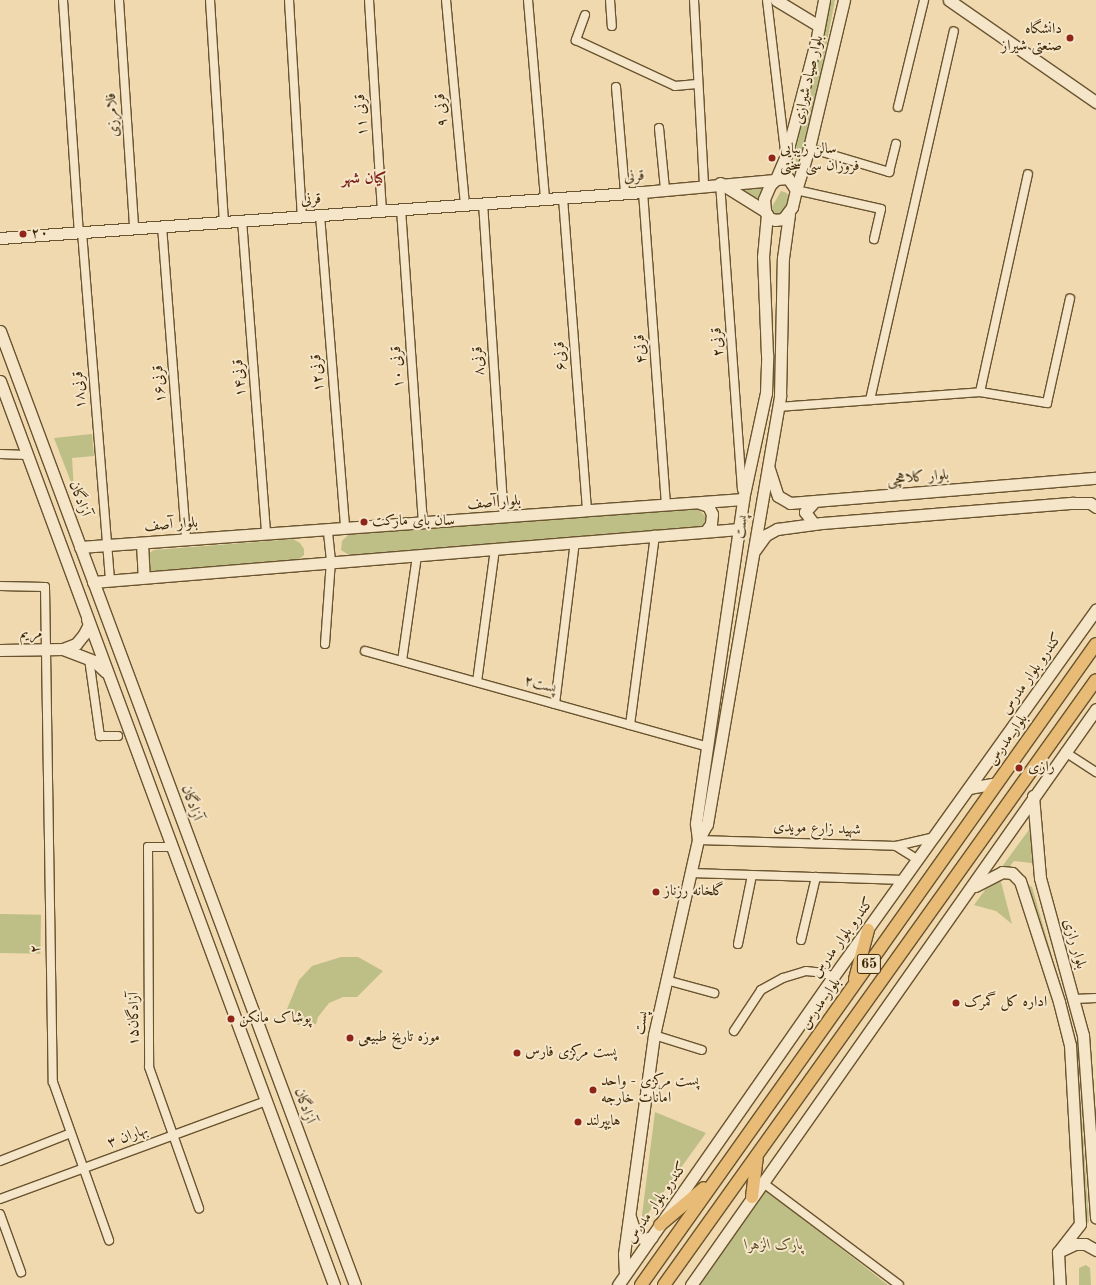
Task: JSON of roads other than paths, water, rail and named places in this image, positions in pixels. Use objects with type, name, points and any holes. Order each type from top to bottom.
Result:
[{"type":"main road","points":[[776,0],[819,26]]},
{"type":"main road","name":"بلوار صیاد شیرازی","points":[[775,179],[786,156],[819,26],[824,0]]},
{"type":"main road","name":"بلوار صیاد شیرازی","points":[[796,190],[809,148],[845,1]]},
{"type":"main road","points":[[949,1],[1096,102]]},
{"type":"main road","points":[[786,156],[794,165],[804,162]]},
{"type":"main road","points":[[720,183],[766,212],[775,220],[783,219],[789,214],[796,190],[788,178],[775,179],[764,199],[766,212]]},
{"type":"main road","name":"قرنی","points":[[0,238],[643,192],[704,184],[775,179]]},
{"type":"main road","name":"پست","points":[[714,748],[728,603],[743,499],[766,393],[767,355],[763,257],[766,212]]},
{"type":"main road","name":"پست","points":[[625,1274],[624,1254],[654,1035],[698,840],[696,823],[746,606],[778,407],[783,258],[789,214]]},
{"type":"main road","points":[[0,247],[12,237]]},
{"type":"main road","points":[[763,257],[771,247],[777,246],[781,250],[783,258]]},
{"type":"main road","name":"آزادگان","points":[[0,331],[355,1285]]},
{"type":"main road","points":[[0,381],[334,1285]]},
{"type":"main road","name":"بلوار کلاهچی","points":[[768,464],[771,482],[778,496],[790,503],[813,503],[1096,478]]},
{"type":"main road","name":"بلوار آصف","points":[[80,547],[743,499]]},
{"type":"main road","points":[[700,503],[708,506],[712,514],[711,524],[706,531]]},
{"type":"main road","points":[[813,503],[805,512],[814,524]]},
{"type":"main road","points":[[754,550],[766,535],[776,529],[814,524],[1073,503],[1090,503],[1096,506]]},
{"type":"main road","points":[[93,582],[331,561],[739,529]]},
{"type":"main road","points":[[142,543],[144,578]]},
{"type":"main road","points":[[728,603],[746,606]]},
{"type":"main road","name":"کندرو بلوار مدرس","points":[[618,1285],[833,978],[1096,610]]},
{"type":"main road","points":[[63,649],[76,644],[84,634],[88,624],[86,614]]},
{"type":"main road","name":"بلوار مدرس","points":[[641,1285],[1096,644]]},
{"type":"main road","points":[[63,649],[89,659],[104,669],[110,679]]},
{"type":"main road","name":"مریم","points":[[0,650],[63,649]]},
{"type":"main road","name":"65","points":[[664,1285],[1096,680]]},
{"type":"main road","points":[[691,1285],[762,1182],[971,888],[1033,796],[1096,709]]},
{"type":"main road","points":[[969,788],[997,783]]},
{"type":"main road","name":"بلوار رازی","points":[[1033,796],[1040,878],[1074,999],[1087,1072],[1096,1218]]},
{"type":"main road","name":"بلوار رازی","points":[[971,888],[992,875],[1002,872],[1012,873],[1024,891],[1059,1002],[1070,1052],[1080,1224],[1058,1252]]},
{"type":"main road","points":[[203,930],[221,924]]},
{"type":"main road","points":[[852,988],[868,930]]},
{"type":"main road","points":[[752,1197],[757,1156]]},
{"type":"main road","points":[[660,1225],[717,1177]]},
{"type":"main road","name":"پست","points":[[629,1215],[636,1235],[644,1239],[652,1237]]},
{"type":"main road","points":[[1060,1285],[1058,1252],[1075,1244],[1085,1244],[1096,1250]]},
{"type":"street","name":"قرنی۱۸","points":[[64,0],[70,99],[105,546],[110,580]]},
{"type":"street","name":"فلامرزی","points":[[120,0],[134,228]]},
{"type":"street","points":[[210,0],[224,222]]},
{"type":"street","points":[[289,0],[302,216]]},
{"type":"street","name":"قرنی ۱۱","points":[[369,0],[382,210]]},
{"type":"street","name":"قرنی ۹","points":[[446,0],[465,204]]},
{"type":"street","points":[[528,0],[545,199]]},
{"type":"street","points":[[610,0],[612,26]]},
{"type":"street","points":[[694,0],[697,84],[704,184]]},
{"type":"street","points":[[767,0],[786,156]]},
{"type":"street","points":[[898,107],[924,0]]},
{"type":"street","points":[[586,16],[576,40],[675,86],[697,84]]},
{"type":"street","points":[[870,400],[954,31]]},
{"type":"street","points":[[616,87],[625,193]]},
{"type":"street","points":[[659,128],[665,189]]},
{"type":"street","points":[[809,148],[889,172],[896,144]]},
{"type":"street","points":[[980,392],[1028,174]]},
{"type":"street","name":"قرنی۲","points":[[720,183],[743,499]]},
{"type":"street","points":[[796,190],[881,209],[874,239]]},
{"type":"street","name":"قرنی۴","points":[[643,192],[666,505]]},
{"type":"street","name":"قرنی۶","points":[[563,198],[587,511]]},
{"type":"street","name":"قرنی۸","points":[[483,203],[504,517]]},
{"type":"street","name":"۱۰ قرنی","points":[[401,209],[423,523]]},
{"type":"street","name":"قرنی۱۲","points":[[320,215],[345,529]]},
{"type":"street","name":"قرنی۱۴","points":[[242,220],[266,533]]},
{"type":"street","name":"قرنی۱۶","points":[[162,226],[186,539]]},
{"type":"street","points":[[778,407],[980,392],[1047,403],[1070,298]]},
{"type":"street","points":[[0,454],[27,455]]},
{"type":"street","points":[[325,644],[331,561],[328,530]]},
{"type":"street","points":[[630,725],[655,535]]},
{"type":"street","points":[[554,704],[575,542]]},
{"type":"street","points":[[477,682],[495,548]]},
{"type":"street","points":[[402,661],[417,555]]},
{"type":"street","name":"۲","points":[[0,586],[44,587],[53,1082],[109,1240]]},
{"type":"street","name":"پست۲","points":[[365,651],[714,748]]},
{"type":"street","points":[[89,659],[100,736],[118,736]]},
{"type":"street","points":[[1065,752],[1096,772]]},
{"type":"street","name":"شهید زارع مویدی","points":[[698,840],[896,846],[935,836]]},
{"type":"street","points":[[896,846],[918,860]]},
{"type":"street","name":"آزادگان۱۵","points":[[172,847],[148,847],[149,1066],[199,1208]]},
{"type":"street","points":[[691,873],[904,880]]},
{"type":"street","points":[[738,944],[752,875]]},
{"type":"street","points":[[801,940],[816,877]]},
{"type":"street","points":[[734,1031],[761,990],[783,978],[806,971],[824,973],[833,978]]},
{"type":"street","points":[[666,980],[714,993]]},
{"type":"street","points":[[1074,999],[1096,998]]},
{"type":"street","points":[[654,1035],[702,1050]]},
{"type":"street","name":"بهاران ۳","points":[[0,1199],[266,1101]]},
{"type":"street","points":[[0,1161],[71,1133]]},
{"type":"street","points":[[762,1182],[899,1285]]},
{"type":"street","points":[[0,1214],[21,1272]]},
{"type":"place","name":"دانشگاه صنعتی شیراز","points":[[1070,38]]},
{"type":"place","name":"سالن زیبایی فروزان سی سختی","points":[[772,158]]},
{"type":"place","name":"۲۰","points":[[23,234]]},
{"type":"place","name":"سان بای مارکت","points":[[364,522]]},
{"type":"place","name":"رازی","points":[[1019,768]]},
{"type":"place","name":"گلخانه رزناز","points":[[656,892]]},
{"type":"place","name":"اداره کل گمرک","points":[[956,1003]]},
{"type":"place","name":"پوشاک مانکن","points":[[231,1019]]},
{"type":"place","name":"موزه تاریخ طبیعی","points":[[350,1038]]},
{"type":"place","name":"پست مرکزی فارس","points":[[517,1053]]},
{"type":"place","name":"پست مرکزی - واحد امانات خارجه","points":[[593,1090]]},
{"type":"place","name":"هایپرلند","points":[[578,1122]]},
{"type":"district","name":"کیان شهر","points":[[364,179]]},
{"type":"park label","name":"پارک الزهرا","points":[[774,1246]]}]
